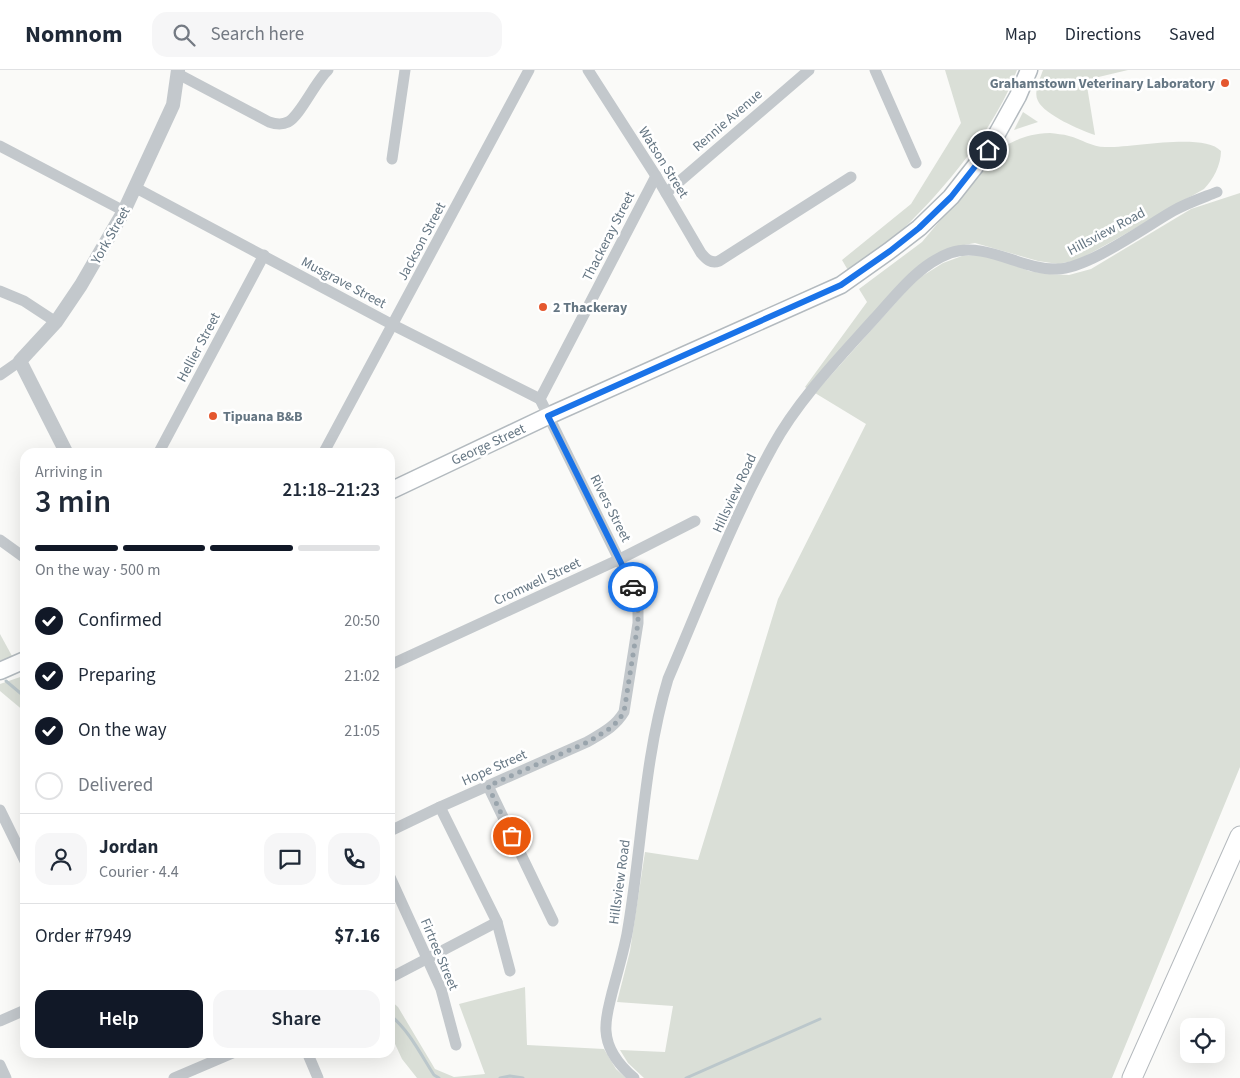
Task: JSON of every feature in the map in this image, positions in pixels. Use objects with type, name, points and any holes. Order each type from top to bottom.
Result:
[{"type":"highway","points":[[1132,1078],[1240,836]]},
{"type":"main road","name":"George Street","points":[[395,488],[548,416],[841,285],[919,228],[951,197],[988,150],[1018,96],[1029,70]]},
{"type":"main road","points":[[0,671],[20,662]]},
{"type":"street","points":[[178,72],[269,122],[280,124],[289,122],[296,115],[321,76],[328,70]]},
{"type":"street","points":[[392,159],[405,70]]},
{"type":"street","name":"Jackson Street","points":[[326,448],[529,70]]},
{"type":"street","name":"Watson Street","points":[[588,70],[656,176],[701,253],[712,262],[719,261],[851,177]]},
{"type":"street","name":"Rennie Avenue","points":[[666,193],[808,70]]},
{"type":"street","points":[[875,70],[916,163]]},
{"type":"street","name":"York Street","points":[[0,375],[20,361],[56,322],[81,285],[136,188],[173,105],[178,72]]},
{"type":"street","points":[[0,146],[124,211]]},
{"type":"street","name":"Thackeray Street","points":[[540,399],[656,176]]},
{"type":"street","name":"Musgrave Street","points":[[136,188],[393,325],[540,399]]},
{"type":"street","name":"Hillsview Road","points":[[634,1078],[625,1070],[609,1045],[606,1031],[607,1016],[626,935],[658,713],[668,679],[738,517],[773,445],[792,415],[838,359],[890,302],[920,270],[937,259],[965,250],[1002,256],[1040,268],[1057,269],[1072,267],[1100,254],[1175,210],[1217,192]]},
{"type":"street","name":"Hellier Street","points":[[160,448],[264,255]]},
{"type":"street","points":[[0,291],[24,301],[56,322]]},
{"type":"street","points":[[20,361],[64,448]]},
{"type":"street","points":[[540,399],[548,416]]},
{"type":"street","name":"Rivers Street","points":[[548,416],[634,588],[638,604],[638,623],[624,712],[609,729]]},
{"type":"street","name":"Cromwell Street","points":[[395,663],[620,559],[695,521]]},
{"type":"street","points":[[0,540],[20,554]]},
{"type":"street","name":"Hope Street","points":[[395,829],[588,742],[609,729]]},
{"type":"street","points":[[488,786],[552,921]]},
{"type":"street","points":[[440,807],[497,922],[510,971]]},
{"type":"street","points":[[1,813],[20,851]]},
{"type":"street","name":"Firtree Street","points":[[395,888],[441,989],[456,1045]]},
{"type":"street","points":[[395,975],[497,922]]},
{"type":"street","points":[[0,1021],[20,1012]]},
{"type":"street","points":[[174,1078],[221,1058]]},
{"type":"street","points":[[310,1058],[318,1078]]},
{"type":"street","points":[[0,1065],[6,1078]]},
{"type":"shaded area","points":[[945,70],[1017,70],[1008,92],[983,135],[952,177],[901,231],[849,272],[842,260],[911,204],[961,123]]},
{"type":"shaded area","points":[[1043,70],[1128,70],[1086,80],[1095,135],[1081,130],[1048,112],[1038,101],[1036,94]]},
{"type":"shaded area","points":[[1023,112],[1038,122],[1014,130]]},
{"type":"shaded area","points":[[1050,133],[1067,135],[1096,146],[1105,147],[1166,142],[1199,142],[1212,145],[1221,151],[1221,156],[1216,172],[1204,189],[1078,260],[1058,264],[1038,261],[975,243],[933,256],[808,389],[805,387],[867,302],[859,289],[922,242],[1001,148],[1024,137]]},
{"type":"shaded area","points":[[1240,193],[1240,767],[1112,1078],[644,1078],[628,1063],[620,1050],[665,1052],[673,1006],[617,1002],[630,951],[645,852],[698,860],[778,599],[866,424],[815,393],[916,280],[943,263],[962,256],[977,255],[1005,261],[1029,271],[1069,275],[1091,269],[1191,209]]},
{"type":"shaded area","points":[[0,634],[12,656],[0,661]]},
{"type":"shaded area","points":[[20,677],[20,708],[0,691],[0,684]]},
{"type":"shaded area","points":[[525,987],[527,1045],[604,1049],[616,1069],[626,1078],[417,1078],[402,1059],[395,1044],[395,1004],[435,1069],[454,1077],[485,1074],[459,1004]]},
{"type":"waterway","points":[[6,681],[20,693]]},
{"type":"waterway","points":[[395,1019],[409,1035],[434,1075],[439,1078]]},
{"type":"waterway","points":[[686,1078],[820,1019]]},
{"type":"waterway","points":[[500,1078],[510,1076],[523,1078]]},
{"type":"way so far","points":[[512,836],[488,786],[588,742],[609,729],[624,712],[638,623],[638,604],[633,587]]},
{"type":"place","name":"Grahamstown Veterinary Laboratory","points":[[1225,83]]},
{"type":"place","name":"2 Thackeray","points":[[543,307]]},
{"type":"place","name":"Tipuana B&B","points":[[213,416]]},
{"type":"route","points":[[633,587],[548,416],[841,285],[919,228],[951,197],[988,150]]}]
